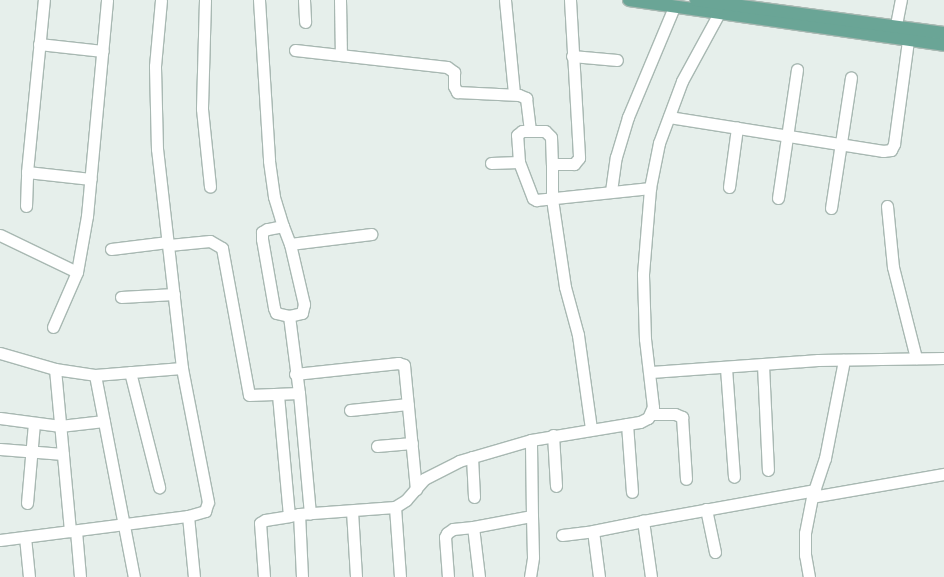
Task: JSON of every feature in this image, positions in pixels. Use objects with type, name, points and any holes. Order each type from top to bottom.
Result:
[{"type":"main road","points":[[630,0],[719,13],[895,33],[944,33]]},
{"type":"main road","points":[[696,0],[736,3],[895,33],[908,40],[944,45]]},
{"type":"street","points":[[26,206],[27,172],[44,0]]},
{"type":"street","points":[[53,327],[77,272],[82,256],[91,178],[107,0]]},
{"type":"street","points":[[0,540],[188,516],[205,511],[208,502],[182,368],[169,243],[157,149],[155,66],[161,0]]},
{"type":"street","points":[[205,0],[202,109],[210,187]]},
{"type":"street","points":[[259,0],[269,161],[274,197],[290,244],[304,309],[302,313],[290,316],[276,313],[274,308],[262,238],[262,232],[267,229],[283,226]]},
{"type":"street","points":[[304,0],[305,22]]},
{"type":"street","points":[[340,0],[341,55]]},
{"type":"street","points":[[505,0],[514,94]]},
{"type":"street","points":[[552,164],[574,164],[579,158],[570,0]]},
{"type":"street","points":[[895,33],[900,0]]},
{"type":"street","points":[[611,191],[616,157],[628,116],[674,6]]},
{"type":"street","points":[[652,414],[651,372],[645,339],[643,274],[650,188],[659,143],[682,81],[719,13]]},
{"type":"street","points":[[669,117],[840,145],[883,151],[891,150],[894,144],[908,40]]},
{"type":"street","points":[[39,44],[103,51]]},
{"type":"street","points":[[295,50],[448,67],[454,72],[454,86],[457,92],[514,94],[523,96],[528,101],[530,131]]},
{"type":"street","points":[[572,56],[617,60]]},
{"type":"street","points":[[778,198],[797,69]]},
{"type":"street","points":[[830,208],[851,78]]},
{"type":"street","points":[[729,187],[737,128]]},
{"type":"street","points":[[591,429],[578,335],[565,287],[552,199],[550,134],[545,131],[522,131],[517,134],[519,162],[533,198],[542,200],[552,199],[611,191],[650,188]]},
{"type":"street","points":[[491,163],[519,162]]},
{"type":"street","points":[[27,172],[91,178]]},
{"type":"street","points":[[887,206],[894,273],[916,358]]},
{"type":"street","points":[[290,244],[371,234]]},
{"type":"street","points":[[0,235],[77,272]]},
{"type":"street","points":[[111,249],[169,243],[210,241],[222,248],[246,391],[254,397],[299,393]]},
{"type":"street","points":[[121,297],[174,294]]},
{"type":"street","points":[[290,316],[295,374],[299,393],[310,514]]},
{"type":"street","points":[[0,353],[55,369],[95,375],[182,368]]},
{"type":"street","points":[[651,372],[844,360],[944,358]]},
{"type":"street","points":[[809,577],[805,555],[805,533],[813,494],[825,458],[844,360]]},
{"type":"street","points":[[295,374],[398,363],[404,365],[406,369],[416,489]]},
{"type":"street","points":[[763,365],[768,470]]},
{"type":"street","points":[[726,368],[734,478]]},
{"type":"street","points":[[55,369],[60,426],[80,577]]},
{"type":"street","points":[[130,372],[159,487]]},
{"type":"street","points":[[95,375],[125,524],[134,577]]},
{"type":"street","points":[[278,395],[302,577]]},
{"type":"street","points":[[350,410],[408,404]]},
{"type":"street","points":[[264,577],[260,523],[265,520],[294,515],[394,507],[401,504],[424,479],[459,461],[530,440],[553,435],[640,422],[652,414],[676,414],[682,417],[686,480]]},
{"type":"street","points":[[0,418],[60,426],[104,421]]},
{"type":"street","points":[[27,504],[34,423]]},
{"type":"street","points":[[627,424],[632,492]]},
{"type":"street","points":[[553,435],[556,486]]},
{"type":"street","points":[[530,440],[533,557],[530,577]]},
{"type":"street","points":[[377,446],[412,443]]},
{"type":"street","points":[[0,449],[64,454]]},
{"type":"street","points":[[472,457],[474,497]]},
{"type":"street","points":[[562,535],[593,531],[706,509],[944,474]]},
{"type":"street","points":[[394,507],[400,577]]},
{"type":"street","points":[[706,509],[715,552]]},
{"type":"street","points":[[352,511],[356,577]]},
{"type":"street","points":[[188,516],[194,577]]},
{"type":"street","points":[[448,577],[445,537],[447,533],[453,529],[473,527],[532,516]]},
{"type":"street","points":[[643,521],[651,577]]},
{"type":"street","points":[[473,527],[479,577]]},
{"type":"street","points":[[593,531],[599,577]]},
{"type":"street","points":[[25,537],[29,577]]}]
